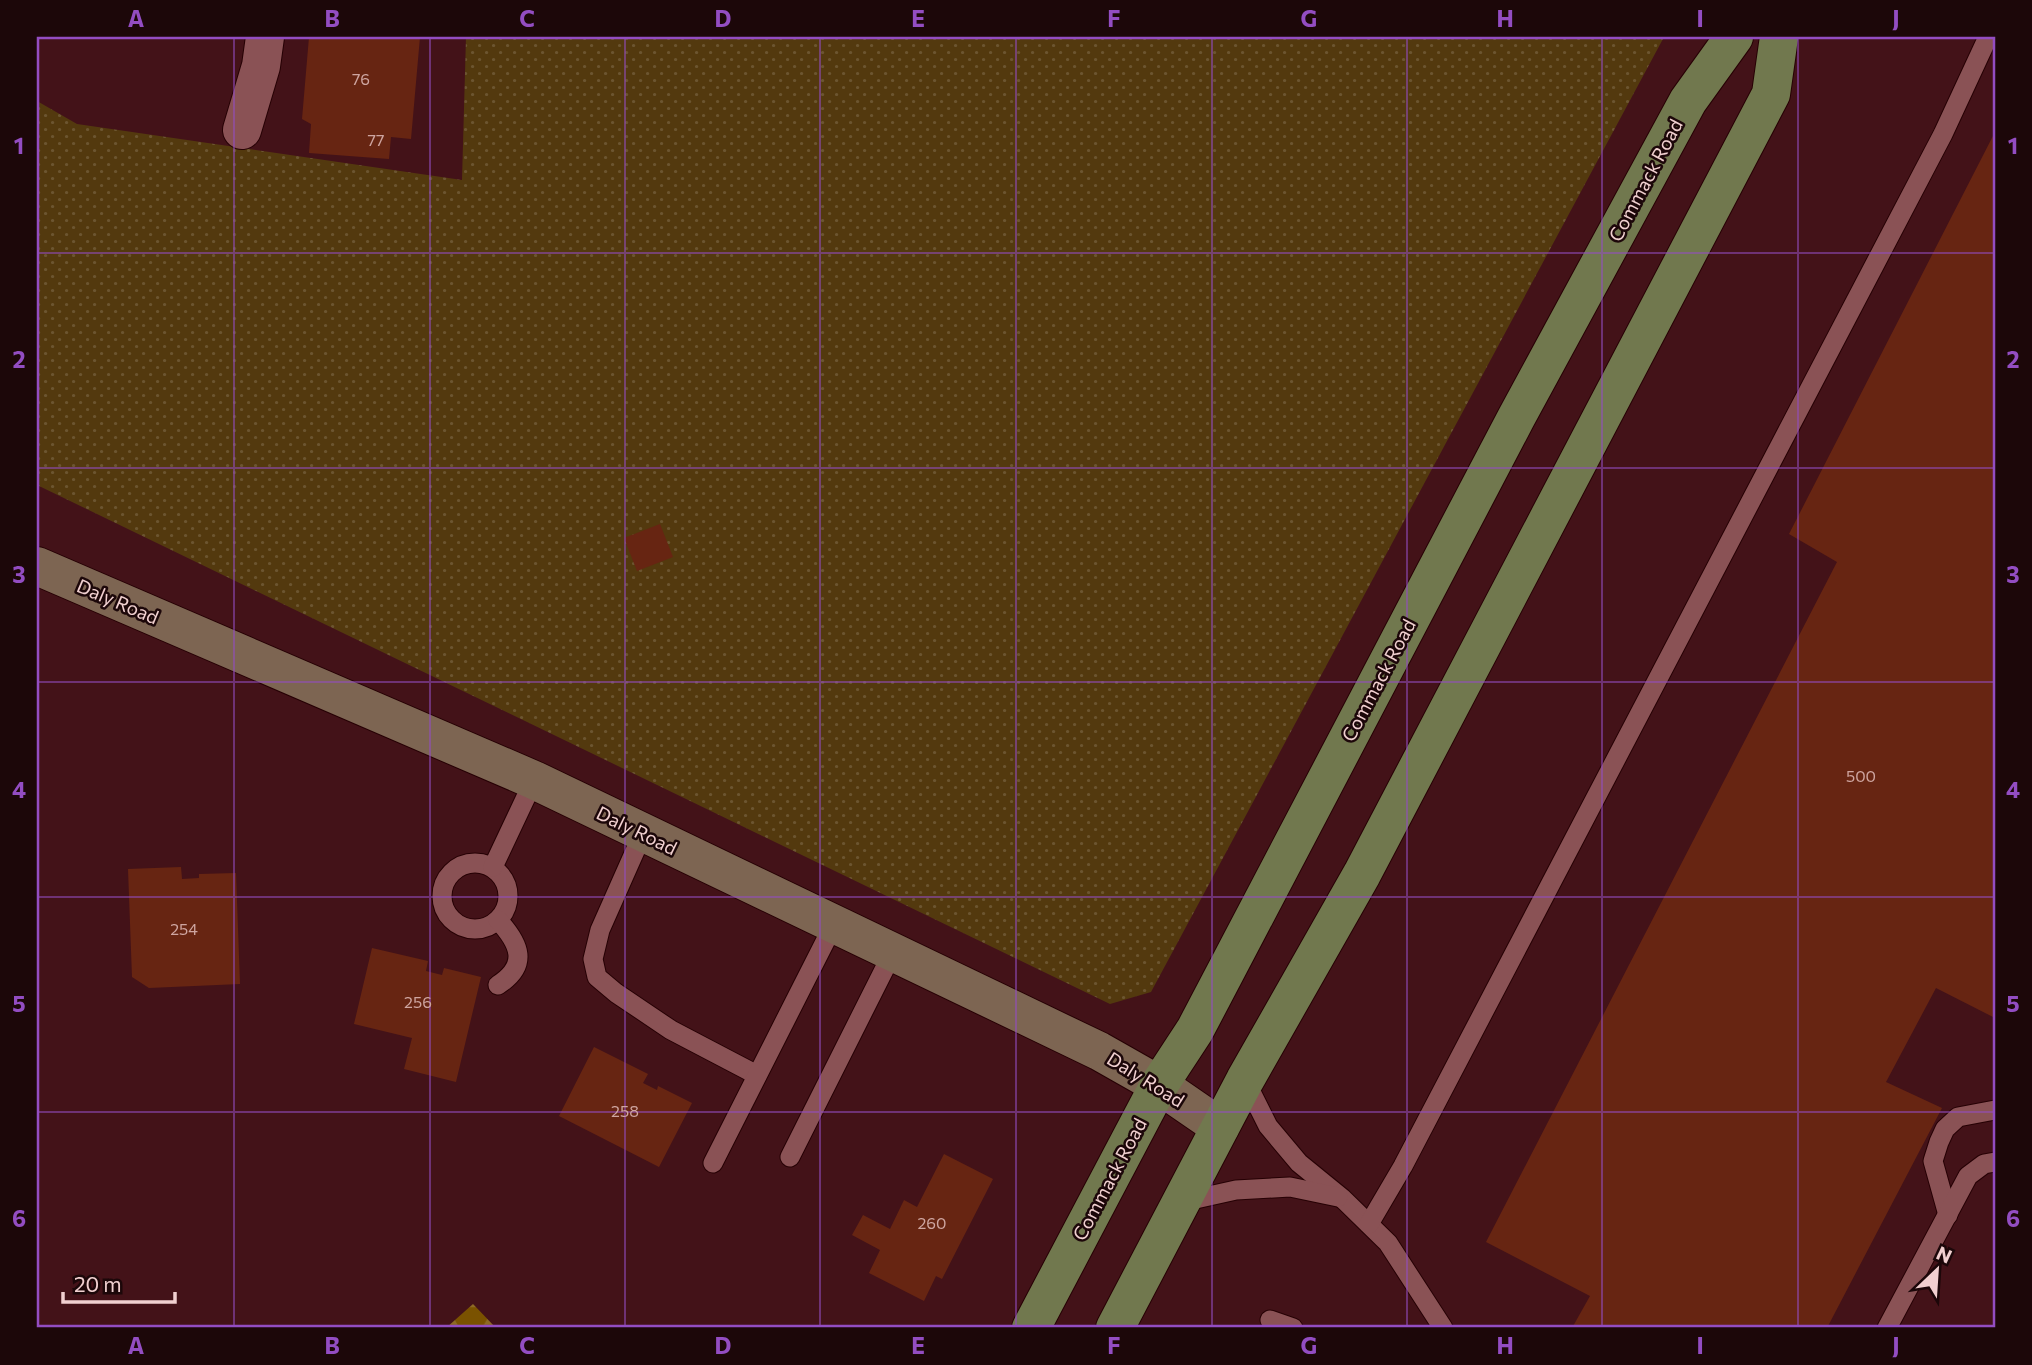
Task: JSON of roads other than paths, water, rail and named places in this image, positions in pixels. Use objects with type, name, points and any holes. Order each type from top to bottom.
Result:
[{"type":"main road","name":"Commack Road","points":[[1031,1328],[1159,1085],[1195,1030],[1516,418],[1688,100],[1734,37]]},
{"type":"main road","points":[[1115,1328],[1245,1080],[1362,874],[1772,94],[1779,37]]},
{"type":"main road","name":"Daly Road","points":[[37,566],[534,780],[1099,1051],[1159,1085],[1220,1127]]},
{"type":"street","points":[[242,130],[261,66],[265,37]]},
{"type":"lane","points":[[1369,1224],[1403,1166],[1943,134],[1988,37]]},
{"type":"lane","points":[[493,867],[534,780]]},
{"type":"lane","points":[[643,832],[600,930],[593,958],[597,976],[616,993],[671,1030],[757,1075]]},
{"type":"lane","points":[[472,862],[493,867],[507,884],[509,895],[507,906],[498,920],[485,928],[474,929],[463,927],[446,914],[442,892],[451,872],[472,862]]},
{"type":"lane","points":[[498,920],[519,952],[519,963],[511,977],[498,985]]},
{"type":"lane","points":[[713,1163],[834,924]]},
{"type":"lane","points":[[790,1157],[893,952]]},
{"type":"lane","points":[[1245,1080],[1268,1126],[1299,1163],[1342,1198],[1388,1243],[1442,1328]]},
{"type":"lane","points":[[1948,1215],[1933,1161],[1939,1142],[1945,1129],[1958,1117],[1995,1110]]},
{"type":"lane","points":[[1887,1328],[1968,1176],[1984,1164],[1995,1162]]},
{"type":"lane","points":[[1182,1202],[1236,1190],[1290,1187],[1342,1198]]},
{"type":"lane","points":[[1270,1320],[1293,1328]]}]
